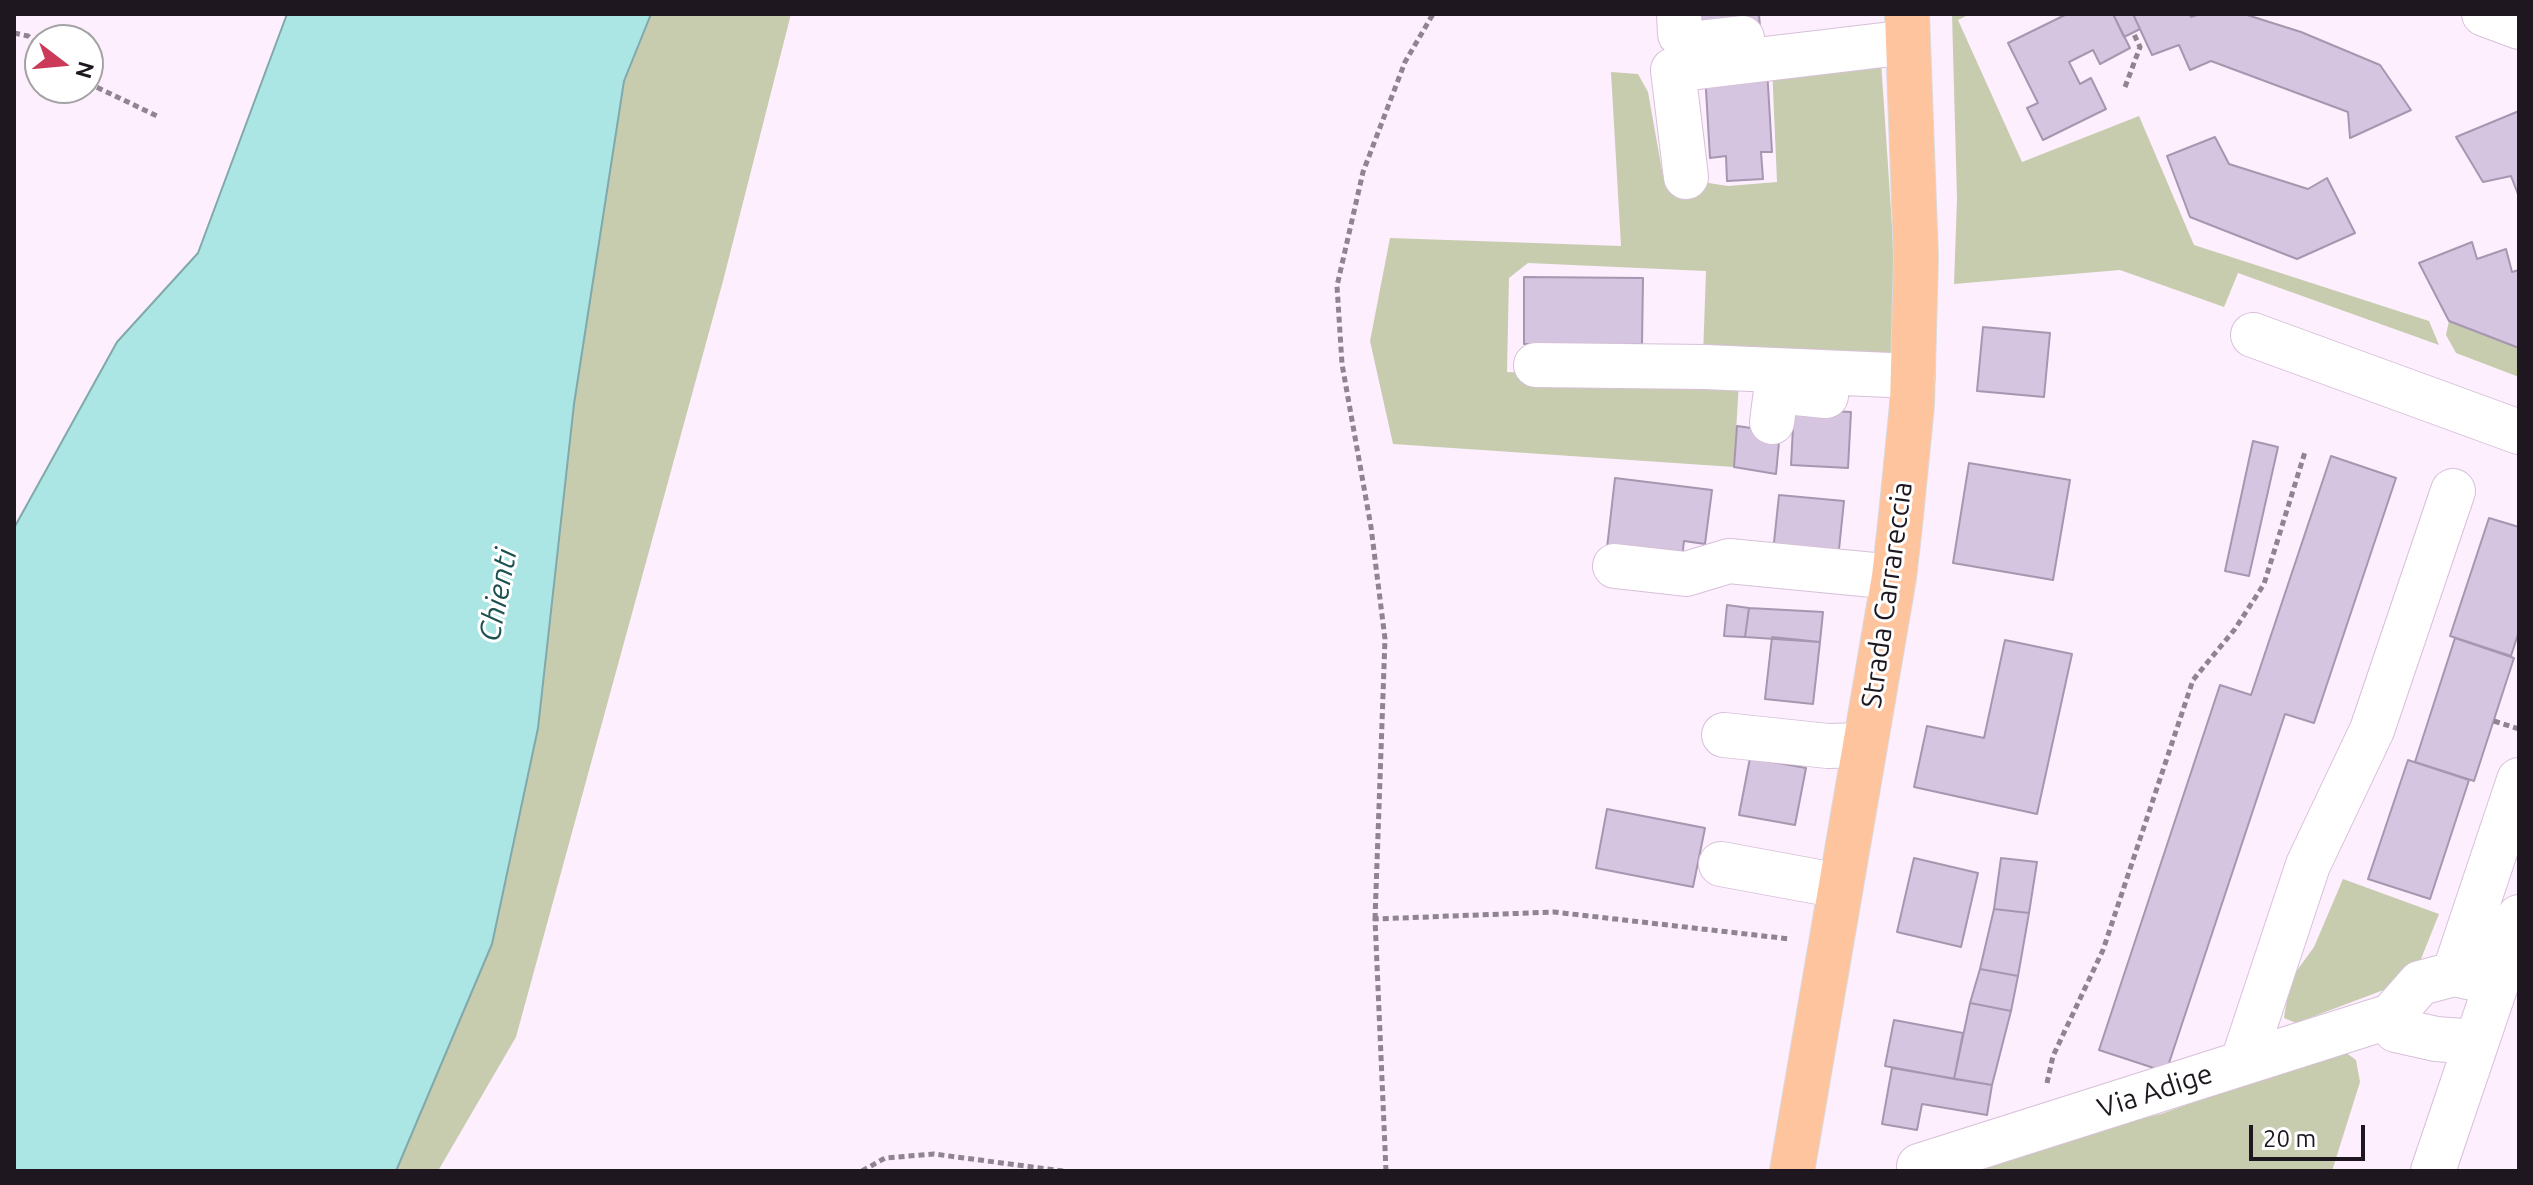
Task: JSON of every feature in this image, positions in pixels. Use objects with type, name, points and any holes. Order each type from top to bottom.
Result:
[{"type":"main road","name":"Strada Carrareccia","points":[[1792,1171],[1892,590],[1913,390],[1916,258],[1906,23]]},
{"type":"street","points":[[1679,14],[1680,34],[1697,43],[1843,25],[1906,23]]},
{"type":"street","points":[[2484,14],[2519,27]]},
{"type":"street","points":[[1686,177],[1673,70],[1906,23]]},
{"type":"street","points":[[2253,335],[2519,432]]},
{"type":"street","points":[[1536,365],[1705,367],[1913,390]]},
{"type":"street","points":[[1772,422],[1776,391],[1913,390]]},
{"type":"street","points":[[2243,1061],[2308,865],[2372,730],[2453,491]]},
{"type":"street","points":[[1615,566],[1686,574],[1729,561],[1892,590]]},
{"type":"street","points":[[1739,587],[1892,590]]},
{"type":"street","points":[[1724,735],[1828,746],[1865,745]]},
{"type":"street","points":[[2454,974],[2519,780]]},
{"type":"street","points":[[1721,864],[1840,886]]},
{"type":"street","points":[[2475,1042],[2436,1039],[2396,1030],[2391,1016],[2420,983],[2454,974],[2511,948]]},
{"type":"street","points":[[2433,1171],[2475,1042],[2511,948]]},
{"type":"street","name":"Via Adige","points":[[1919,1166],[2391,1016]]},
{"type":"path","points":[[1386,1171],[1375,919],[1385,639],[1371,527],[1342,364],[1337,286],[1363,172],[1405,62],[1433,14]]},
{"type":"path","points":[[2125,87],[2140,47],[2133,32]]},
{"type":"path","points":[[104,91],[159,117]]},
{"type":"path","points":[[2044,1128],[2043,1101],[2053,1056],[2103,950],[2193,680],[2235,629],[2264,584],[2305,452]]},
{"type":"path","points":[[2494,721],[2519,729]]},
{"type":"path","points":[[1375,919],[1554,912],[1830,944]]},
{"type":"path","points":[[862,1171],[885,1158],[934,1154],[1063,1171]]},
{"type":"shaded area","points":[[651,14],[791,14],[723,281],[516,1037],[438,1171],[396,1171],[492,944],[538,728],[574,404],[624,80]]},
{"type":"shaded area","points":[[1952,14],[1970,14],[1958,20],[2022,162],[2139,116],[2194,245],[2429,321],[2439,345],[2238,273],[2224,307],[2120,270],[1954,284],[1957,199]]},
{"type":"shaded area","points":[[1881,61],[1894,255],[1893,356],[1703,356],[1706,271],[1528,263],[1509,278],[1507,372],[1739,381],[1734,467],[1393,444],[1370,341],[1390,238],[1621,246],[1611,72],[1638,74],[1648,92],[1663,176],[1728,186],[1777,182],[1772,66]]},
{"type":"shaded area","points":[[2449,321],[2519,348],[2519,377],[2456,353],[2446,335]]},
{"type":"shaded area","points":[[2343,879],[2439,914],[2413,979],[2296,1023],[2284,1018],[2290,980],[2314,947]]},
{"type":"shaded area","points":[[2341,1049],[2356,1060],[2360,1082],[2332,1171],[1955,1171],[2044,1139],[2161,1114]]},
{"type":"water","name":"Chienti","points":[[287,14],[651,14],[624,81],[574,404],[538,728],[492,944],[396,1171],[14,1171],[14,528],[117,342],[198,253]]},
{"type":"building","points":[[1692,14],[1759,14],[1760,27],[1694,33]]},
{"type":"building","points":[[2067,14],[2113,14],[2130,48],[2100,64],[2093,50],[2069,62],[2080,84],[2091,78],[2106,109],[2043,140],[2027,108],[2038,103],[2008,43]]},
{"type":"building","points":[[2113,14],[2133,14],[2140,29],[2124,37]]},
{"type":"building","points":[[2133,14],[2189,14],[2191,17],[2200,14],[2244,14],[2301,32],[2380,65],[2411,110],[2350,138],[2348,112],[2211,61],[2190,70],[2179,45],[2152,55]]},
{"type":"building","points":[[1767,69],[1772,152],[1761,152],[1763,179],[1727,181],[1726,156],[1710,158],[1705,73]]},
{"type":"building","points":[[2519,111],[2519,197],[2511,176],[2483,182],[2456,137]]},
{"type":"building","points":[[2215,137],[2229,164],[2308,189],[2327,178],[2355,233],[2297,259],[2190,217],[2167,156]]},
{"type":"building","points":[[2472,242],[2477,259],[2506,249],[2512,272],[2519,270],[2519,348],[2449,321],[2419,263]]},
{"type":"building","points":[[1524,277],[1643,278],[1642,344],[1524,344]]},
{"type":"building","points":[[1983,327],[2050,333],[2044,397],[1977,391]]},
{"type":"building","points":[[1794,409],[1851,412],[1848,468],[1791,465]]},
{"type":"building","points":[[1737,426],[1780,432],[1776,474],[1734,467]]},
{"type":"building","points":[[2253,441],[2278,447],[2249,576],[2225,571]]},
{"type":"building","points":[[2331,456],[2396,478],[2314,723],[2285,714],[2166,1072],[2099,1050],[2220,685],[2251,695]]},
{"type":"building","points":[[1969,463],[2070,480],[2053,580],[1953,563]]},
{"type":"building","points":[[1615,478],[1712,490],[1705,544],[1684,541],[1682,558],[1607,548]]},
{"type":"building","points":[[1779,495],[1844,501],[1838,559],[1773,552]]},
{"type":"building","points":[[2489,518],[2519,527],[2519,631],[2511,656],[2450,636]]},
{"type":"building","points":[[1727,605],[1749,608],[1745,637],[1724,636]]},
{"type":"building","points":[[1749,608],[1823,612],[1820,642],[1745,637]]},
{"type":"building","points":[[1772,637],[1820,642],[1813,704],[1765,699]]},
{"type":"building","points":[[2455,638],[2514,658],[2474,781],[2415,762]]},
{"type":"building","points":[[2005,640],[2072,654],[2037,814],[1914,787],[1927,726],[1984,738]]},
{"type":"building","points":[[1750,758],[1806,768],[1795,825],[1739,815]]},
{"type":"building","points":[[2408,760],[2469,780],[2430,899],[2368,879]]},
{"type":"building","points":[[1607,809],[1705,828],[1693,887],[1596,868]]},
{"type":"building","points":[[1914,858],[1978,873],[1961,947],[1897,932]]},
{"type":"building","points":[[2001,858],[2037,862],[2029,913],[1994,909]]},
{"type":"building","points":[[1994,909],[2029,913],[2018,976],[1980,969]]},
{"type":"building","points":[[1980,969],[2018,976],[2011,1011],[1970,1003]]},
{"type":"building","points":[[1970,1003],[2011,1011],[1992,1085],[1954,1079]]},
{"type":"building","points":[[1894,1020],[1963,1033],[1954,1079],[1885,1066]]},
{"type":"building","points":[[1892,1068],[1992,1085],[1987,1115],[1922,1104],[1917,1130],[1882,1124]]}]
